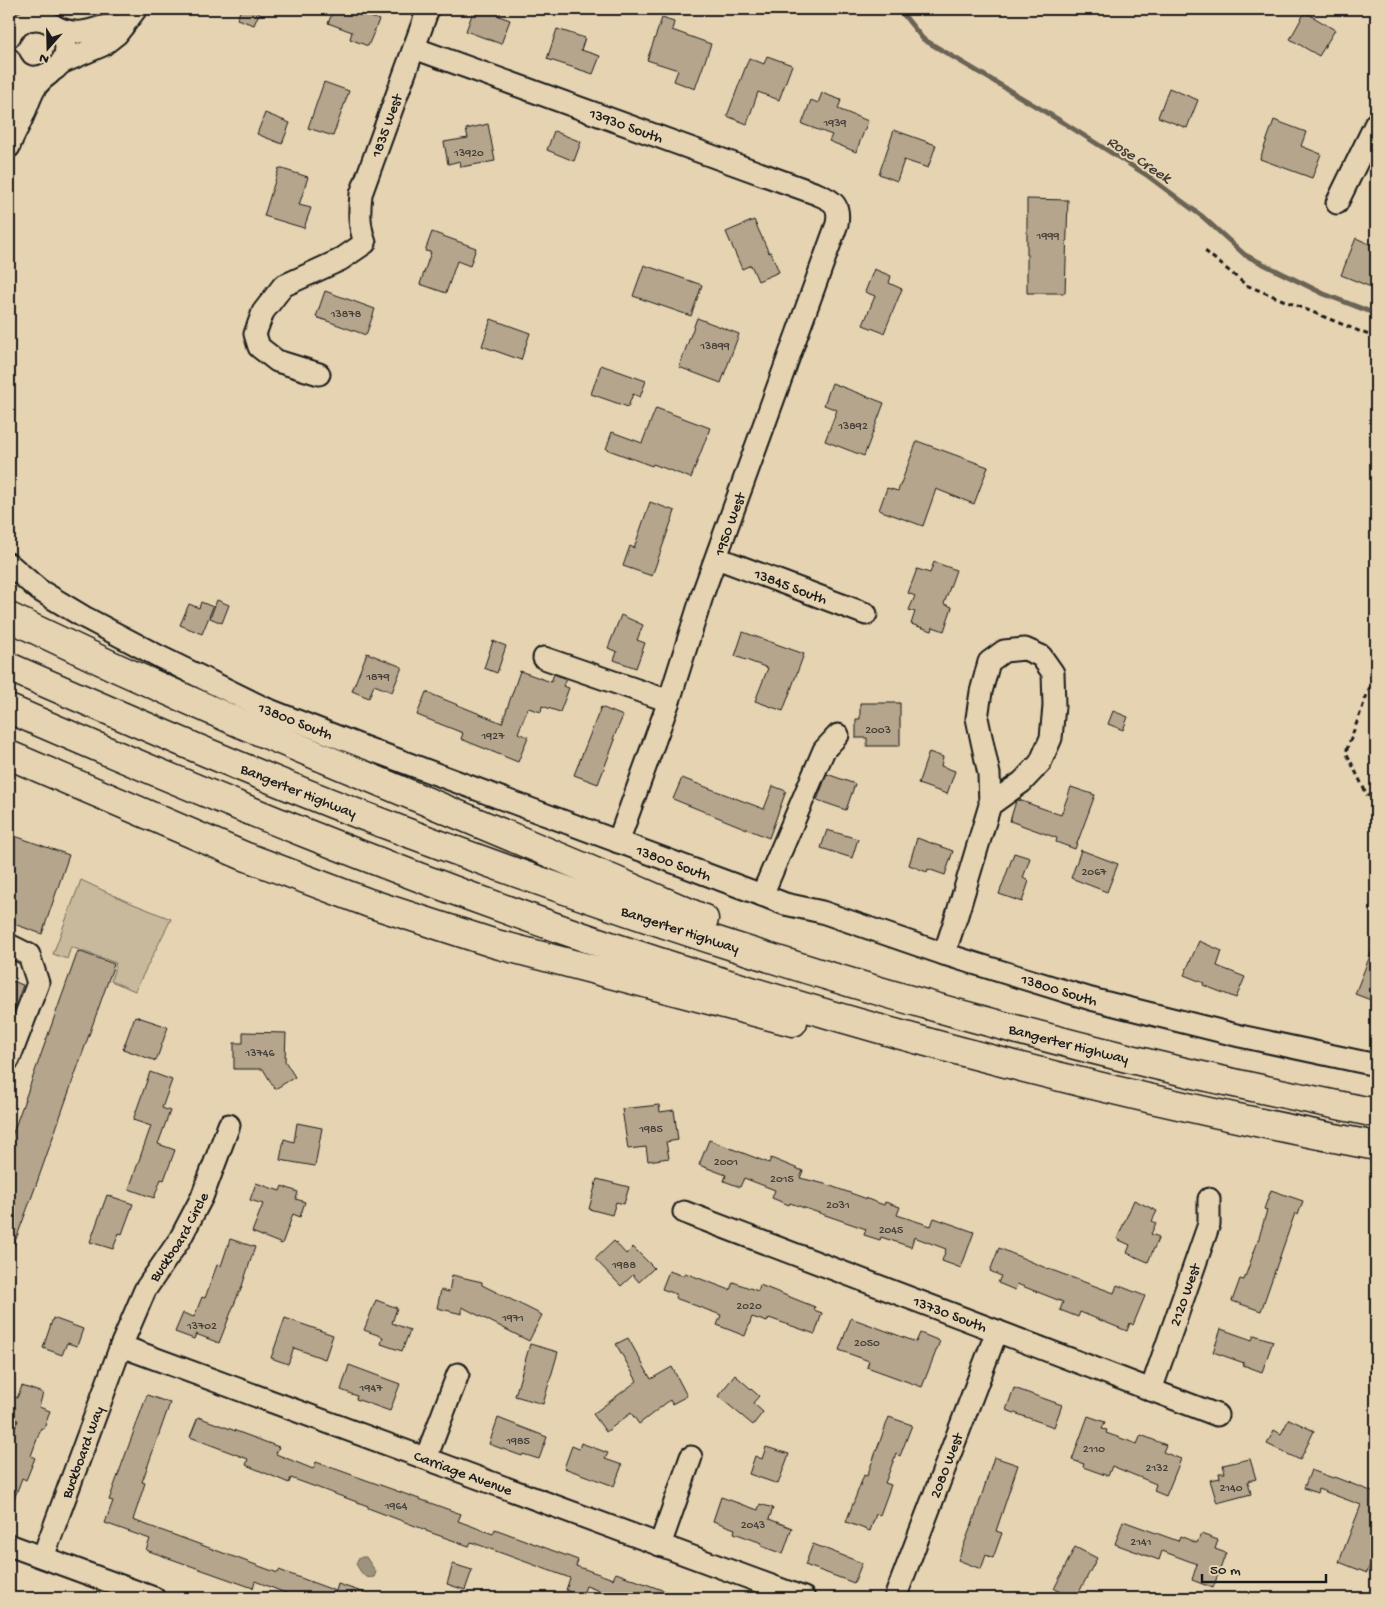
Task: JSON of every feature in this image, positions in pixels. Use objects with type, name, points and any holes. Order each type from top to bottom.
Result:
[{"type":"highway","points":[[9,617],[242,724],[761,943],[908,998]]},
{"type":"highway","name":"Bangerter Highway","points":[[9,668],[219,758],[403,831],[719,941],[908,998],[1141,1062],[1376,1113]]},
{"type":"highway","points":[[9,709],[244,809],[388,865],[605,944],[726,983],[979,1056],[1154,1101],[1376,1146]]},
{"type":"highway","points":[[9,755],[244,856],[369,903],[433,924],[560,961],[804,1024],[920,1048],[979,1056]]},
{"type":"street","points":[[22,9],[74,33],[84,33],[112,24],[123,26]]},
{"type":"street","points":[[10,62],[19,72],[34,77],[55,69],[103,45],[117,34],[136,9]]},
{"type":"street","name":"1835 West","points":[[319,374],[277,361],[259,348],[255,334],[262,312],[283,286],[340,260],[365,243],[360,227],[359,211],[362,194],[428,9]]},
{"type":"street","points":[[9,37],[14,29],[27,20],[49,23],[61,33],[65,48],[55,69],[34,88],[23,117],[11,140]]},
{"type":"street","points":[[9,23],[9,37]]},
{"type":"street","name":"13930 South","points":[[414,48],[828,198],[837,207]]},
{"type":"street","points":[[10,62],[16,83],[11,140]]},
{"type":"street","points":[[1337,203],[1376,123]]},
{"type":"street","name":"1950 West","points":[[618,842],[669,701],[703,593],[837,224],[839,213],[837,207]]},
{"type":"street","name":"13845 South","points":[[717,558],[866,614]]},
{"type":"street","name":"13800 South","points":[[9,564],[39,590],[84,617],[264,708],[366,748],[785,904],[822,912],[944,954],[1091,999],[1240,1036],[1376,1065]]},
{"type":"street","points":[[944,954],[990,805],[989,774],[977,718],[981,692],[989,662],[1004,651],[1025,649],[1041,656],[1053,673],[1054,706],[1051,738],[1040,763],[1022,782],[990,805]]},
{"type":"street","points":[[544,658],[669,701]]},
{"type":"street","points":[[762,895],[824,750],[838,735]]},
{"type":"street","points":[[9,945],[29,955],[38,984],[9,1059]]},
{"type":"street","name":"Buckboard Circle","points":[[122,1346],[146,1290],[180,1239],[202,1197],[229,1125]]},
{"type":"street","name":"2120 West","points":[[1151,1390],[1209,1224],[1209,1199]]},
{"type":"street","name":"13730 South","points":[[684,1212],[1217,1415]]},
{"type":"street","name":"2080 West","points":[[895,1598],[997,1331]]},
{"type":"street","name":"Carriage Avenue","points":[[122,1346],[804,1598]]},
{"type":"street","name":"Buckboard Way","points":[[43,1558],[122,1346]]},
{"type":"street","points":[[426,1458],[458,1374]]},
{"type":"street","points":[[660,1544],[691,1457]]},
{"type":"street","points":[[9,1544],[154,1598]]},
{"type":"path","points":[[1205,250],[1246,285],[1376,338]]},
{"type":"path","points":[[1376,670],[1346,752],[1367,795],[1376,799]]},
{"type":"shaded area","points":[[81,880],[171,919],[135,991],[111,981],[116,963],[71,947],[67,959],[53,954]]},
{"type":"shaded area","points":[[366,1557],[376,1572],[374,1577],[365,1576],[356,1564],[358,1559]]},
{"type":"building","points":[[241,9],[261,9],[254,25],[237,19]]},
{"type":"building","points":[[334,9],[369,9],[366,15],[379,20],[368,46],[350,39],[352,32],[328,23]]},
{"type":"building","points":[[474,9],[502,9],[499,16],[510,20],[501,44],[466,31]]},
{"type":"building","points":[[1305,12],[1335,30],[1319,56],[1290,39]]},
{"type":"building","points":[[662,18],[674,22],[672,30],[711,44],[695,89],[674,81],[678,70],[647,60]]},
{"type":"building","points":[[557,29],[585,38],[581,50],[600,56],[593,74],[547,59]]},
{"type":"building","points":[[767,56],[792,65],[779,100],[758,92],[747,124],[727,116],[749,58],[764,64]]},
{"type":"building","points":[[324,82],[349,91],[333,136],[308,128]]},
{"type":"building","points":[[1169,88],[1198,100],[1187,128],[1158,117]]},
{"type":"building","points":[[822,93],[841,100],[838,109],[868,121],[856,152],[829,141],[832,135],[802,124],[811,100],[818,103]]},
{"type":"building","points":[[265,113],[290,123],[282,144],[257,134]]},
{"type":"building","points":[[1274,120],[1306,132],[1301,146],[1321,154],[1312,178],[1260,159]]},
{"type":"building","points":[[488,124],[495,161],[461,167],[460,161],[448,164],[444,142],[468,138],[466,129]]},
{"type":"building","points":[[894,130],[936,145],[928,168],[904,160],[897,181],[879,174]]},
{"type":"building","points":[[554,131],[581,142],[574,161],[547,150]]},
{"type":"building","points":[[279,168],[308,177],[299,205],[311,208],[304,228],[264,216]]},
{"type":"building","points":[[1027,199],[1068,200],[1065,293],[1027,293]]},
{"type":"building","points":[[754,220],[779,272],[758,281],[751,265],[742,269],[726,232]]},
{"type":"building","points":[[432,232],[476,248],[470,266],[457,261],[446,293],[420,284],[431,252],[425,251]]},
{"type":"building","points":[[1356,238],[1376,247],[1376,289],[1341,275]]},
{"type":"building","points":[[644,265],[702,285],[691,316],[633,296]]},
{"type":"building","points":[[874,269],[891,276],[889,283],[902,289],[884,333],[863,325],[875,296],[865,292]]},
{"type":"building","points":[[325,291],[375,309],[366,335],[316,317]]},
{"type":"building","points":[[697,318],[739,334],[721,383],[679,367]]},
{"type":"building","points":[[491,319],[530,333],[521,360],[482,346]]},
{"type":"building","points":[[601,365],[646,381],[640,397],[633,394],[628,407],[591,394]]},
{"type":"building","points":[[832,383],[884,403],[864,456],[825,441],[837,410],[824,405]]},
{"type":"building","points":[[656,408],[710,428],[691,478],[606,449],[612,432],[642,443]]},
{"type":"building","points":[[917,441],[988,467],[974,504],[936,489],[923,526],[879,510],[887,488],[898,491]]},
{"type":"building","points":[[650,502],[675,511],[652,576],[623,566],[630,546],[634,548]]},
{"type":"building","points":[[934,562],[956,570],[944,604],[952,607],[944,631],[933,627],[932,631],[911,624],[915,612],[909,610],[915,596],[908,593],[917,569],[930,573]]},
{"type":"building","points":[[217,600],[229,605],[222,623],[210,618]]},
{"type":"building","points":[[201,602],[213,607],[202,634],[180,625],[189,604],[199,608]]},
{"type":"building","points":[[621,615],[643,625],[637,640],[645,643],[636,668],[614,660],[617,652],[608,648]]},
{"type":"building","points":[[743,632],[804,654],[783,711],[755,701],[768,668],[735,656]]},
{"type":"building","points":[[493,641],[506,646],[497,673],[484,668]]},
{"type":"building","points":[[367,653],[402,667],[392,692],[374,685],[369,698],[352,691]]},
{"type":"building","points":[[520,671],[551,682],[554,674],[566,679],[563,686],[569,688],[560,712],[542,706],[541,712],[528,708],[518,733],[528,737],[518,762],[461,739],[463,733],[417,715],[426,692],[502,723]]},
{"type":"building","points":[[860,703],[900,703],[900,746],[867,746],[867,738],[856,738],[856,719],[860,719]]},
{"type":"building","points":[[601,707],[623,716],[598,784],[574,775]]},
{"type":"building","points":[[1113,711],[1128,717],[1123,730],[1108,724]]},
{"type":"building","points":[[929,752],[943,757],[941,766],[955,771],[947,794],[918,784]]},
{"type":"building","points":[[827,774],[855,784],[846,810],[817,800]]},
{"type":"building","points":[[682,778],[764,809],[773,786],[786,791],[769,838],[673,799]]},
{"type":"building","points":[[1071,787],[1095,795],[1075,849],[1056,842],[1057,838],[1010,821],[1016,801],[1019,800],[1061,815]]},
{"type":"building","points":[[827,830],[858,839],[852,858],[821,848]]},
{"type":"building","points":[[9,834],[69,855],[42,934],[14,924],[15,921],[9,920]]},
{"type":"building","points":[[917,838],[953,851],[945,875],[928,869],[927,872],[909,865]]},
{"type":"building","points":[[1081,850],[1118,864],[1107,892],[1071,878]]},
{"type":"building","points":[[1014,853],[1030,858],[1023,878],[1029,881],[1022,902],[999,894]]},
{"type":"building","points":[[1199,941],[1222,951],[1217,966],[1245,977],[1236,998],[1184,975]]},
{"type":"building","points":[[1376,944],[1376,1002],[1355,994]]},
{"type":"building","points":[[78,951],[114,964],[10,1255],[9,1144]]},
{"type":"building","points":[[9,980],[23,985],[10,1021],[9,1021]]},
{"type":"building","points":[[135,1016],[168,1027],[156,1061],[123,1049]]},
{"type":"building","points":[[243,1032],[286,1033],[285,1061],[295,1077],[275,1089],[263,1069],[234,1069],[234,1043],[243,1043]]},
{"type":"building","points":[[150,1072],[172,1080],[162,1108],[170,1111],[158,1144],[175,1150],[164,1180],[161,1179],[154,1198],[129,1189],[151,1126],[133,1120]]},
{"type":"building","points":[[659,1105],[660,1112],[674,1110],[678,1140],[666,1142],[669,1158],[648,1161],[646,1147],[628,1149],[622,1109]]},
{"type":"building","points":[[297,1123],[322,1128],[315,1166],[280,1160],[284,1139],[294,1142]]},
{"type":"building","points":[[709,1140],[769,1163],[771,1158],[803,1171],[800,1178],[825,1184],[884,1205],[885,1202],[900,1207],[897,1215],[931,1226],[934,1218],[974,1232],[961,1268],[942,1261],[946,1249],[914,1237],[911,1247],[881,1237],[880,1240],[864,1235],[866,1229],[772,1198],[775,1190],[744,1178],[740,1187],[724,1181],[726,1175],[699,1165]]},
{"type":"building","points":[[597,1179],[629,1187],[624,1204],[616,1202],[612,1215],[589,1209]]},
{"type":"building","points":[[256,1183],[280,1191],[282,1186],[298,1192],[296,1199],[305,1202],[300,1217],[293,1214],[282,1244],[252,1232],[263,1204],[250,1200]]},
{"type":"building","points":[[1271,1190],[1303,1201],[1298,1215],[1295,1213],[1261,1311],[1232,1301],[1240,1279],[1244,1280],[1259,1238],[1267,1210],[1264,1209]]},
{"type":"building","points":[[107,1195],[133,1204],[122,1234],[119,1233],[113,1249],[90,1242]]},
{"type":"building","points":[[1134,1200],[1157,1211],[1152,1221],[1156,1223],[1151,1234],[1159,1237],[1148,1262],[1127,1253],[1130,1245],[1117,1239]]},
{"type":"building","points":[[230,1239],[255,1247],[240,1292],[219,1343],[196,1334],[194,1339],[175,1332],[183,1313],[194,1317],[202,1297],[205,1298],[217,1265],[221,1266]]},
{"type":"building","points":[[614,1241],[626,1254],[633,1247],[654,1268],[639,1282],[633,1275],[621,1286],[595,1259]]},
{"type":"building","points":[[999,1248],[1114,1293],[1117,1285],[1145,1296],[1133,1325],[1130,1323],[1127,1331],[1080,1312],[1078,1317],[1060,1310],[1063,1302],[1017,1284],[1015,1290],[998,1283],[1001,1276],[990,1271]]},
{"type":"building","points":[[669,1271],[684,1276],[685,1273],[730,1290],[733,1282],[758,1291],[760,1285],[815,1307],[814,1310],[822,1313],[815,1334],[769,1318],[767,1322],[752,1317],[745,1336],[717,1325],[721,1315],[675,1298],[676,1294],[662,1289]]},
{"type":"building","points":[[452,1275],[482,1282],[482,1285],[542,1315],[529,1341],[462,1307],[462,1314],[437,1308],[441,1290],[449,1292]]},
{"type":"building","points":[[376,1300],[397,1308],[392,1323],[410,1330],[402,1351],[381,1344],[383,1337],[364,1330]]},
{"type":"building","points":[[53,1318],[83,1329],[77,1346],[67,1343],[62,1355],[43,1348]]},
{"type":"building","points":[[285,1318],[333,1335],[325,1359],[294,1348],[288,1364],[271,1358]]},
{"type":"building","points":[[851,1318],[916,1342],[920,1333],[940,1341],[922,1387],[867,1367],[869,1361],[839,1350]]},
{"type":"building","points":[[1221,1329],[1252,1340],[1254,1335],[1273,1341],[1262,1372],[1243,1365],[1244,1363],[1213,1352]]},
{"type":"building","points":[[628,1338],[651,1379],[672,1367],[687,1396],[672,1404],[670,1400],[639,1424],[631,1413],[606,1432],[593,1414],[637,1381],[616,1344]]},
{"type":"building","points":[[530,1344],[558,1352],[543,1404],[515,1396]]},
{"type":"building","points":[[349,1365],[400,1384],[390,1411],[356,1399],[357,1396],[341,1390]]},
{"type":"building","points":[[735,1375],[759,1396],[753,1403],[763,1412],[753,1425],[718,1396]]},
{"type":"building","points":[[22,1386],[43,1393],[39,1407],[50,1411],[44,1429],[41,1428],[31,1456],[35,1458],[26,1480],[22,1478],[9,1510],[9,1445],[18,1420],[9,1417],[9,1395],[17,1398]]},
{"type":"building","points":[[1014,1388],[1062,1405],[1054,1427],[1006,1410]]},
{"type":"building","points":[[147,1395],[170,1403],[142,1482],[145,1483],[133,1520],[278,1573],[279,1570],[336,1591],[338,1584],[374,1596],[373,1598],[287,1598],[288,1594],[255,1581],[253,1588],[146,1550],[150,1539],[105,1523],[113,1501],[109,1500]]},
{"type":"building","points":[[1088,1416],[1105,1422],[1102,1429],[1107,1430],[1106,1433],[1137,1444],[1141,1435],[1166,1445],[1163,1452],[1181,1459],[1166,1496],[1154,1491],[1156,1484],[1112,1466],[1108,1476],[1083,1467],[1084,1464],[1072,1460]]},
{"type":"building","points":[[198,1417],[279,1447],[276,1454],[313,1469],[316,1462],[461,1514],[458,1521],[493,1534],[495,1529],[578,1560],[576,1566],[613,1579],[616,1573],[681,1598],[620,1598],[586,1586],[582,1597],[566,1590],[570,1578],[471,1542],[469,1546],[291,1478],[289,1483],[246,1465],[248,1459],[190,1437]]},
{"type":"building","points":[[889,1417],[912,1425],[900,1456],[896,1454],[885,1483],[891,1485],[880,1515],[876,1514],[870,1531],[846,1522],[864,1475],[867,1476]]},
{"type":"building","points":[[498,1418],[547,1437],[539,1459],[523,1454],[522,1456],[489,1444]]},
{"type":"building","points":[[1289,1419],[1314,1431],[1300,1460],[1267,1444],[1274,1430],[1281,1434]]},
{"type":"building","points":[[581,1443],[608,1453],[605,1459],[622,1465],[614,1486],[564,1468],[572,1446],[579,1449]]},
{"type":"building","points":[[766,1447],[789,1454],[778,1484],[749,1474],[755,1456],[762,1459]]},
{"type":"building","points":[[994,1457],[1018,1465],[996,1531],[1002,1533],[993,1558],[986,1555],[981,1569],[958,1560],[975,1516]]},
{"type":"building","points":[[1250,1459],[1256,1479],[1248,1481],[1251,1494],[1217,1503],[1210,1480],[1220,1478],[1219,1473],[1225,1473],[1223,1465]]},
{"type":"building","points":[[1311,1470],[1376,1493],[1376,1543],[1367,1573],[1339,1562],[1361,1505],[1318,1489],[1317,1493],[1304,1488]]},
{"type":"building","points":[[721,1497],[758,1510],[760,1504],[773,1508],[769,1519],[792,1528],[783,1554],[761,1546],[762,1543],[734,1533],[735,1529],[713,1521]]},
{"type":"building","points":[[1123,1521],[1178,1541],[1180,1536],[1197,1543],[1201,1534],[1218,1540],[1215,1549],[1226,1553],[1213,1588],[1192,1580],[1197,1564],[1162,1551],[1159,1560],[1115,1544]]},
{"type":"building","points":[[813,1544],[862,1563],[854,1583],[805,1565]]},
{"type":"building","points":[[1075,1547],[1097,1558],[1076,1598],[1073,1598],[1054,1589]]},
{"type":"building","points":[[453,1564],[472,1570],[465,1590],[447,1584]]},
{"type":"waterway","name":"Rose Creek","points":[[899,9],[923,39],[1064,123],[1148,176],[1203,217],[1245,255],[1324,294],[1376,314]]},
{"type":"waterway","name":"Rose Creek","points":[[1376,735],[1374,742],[1376,771]]}]
